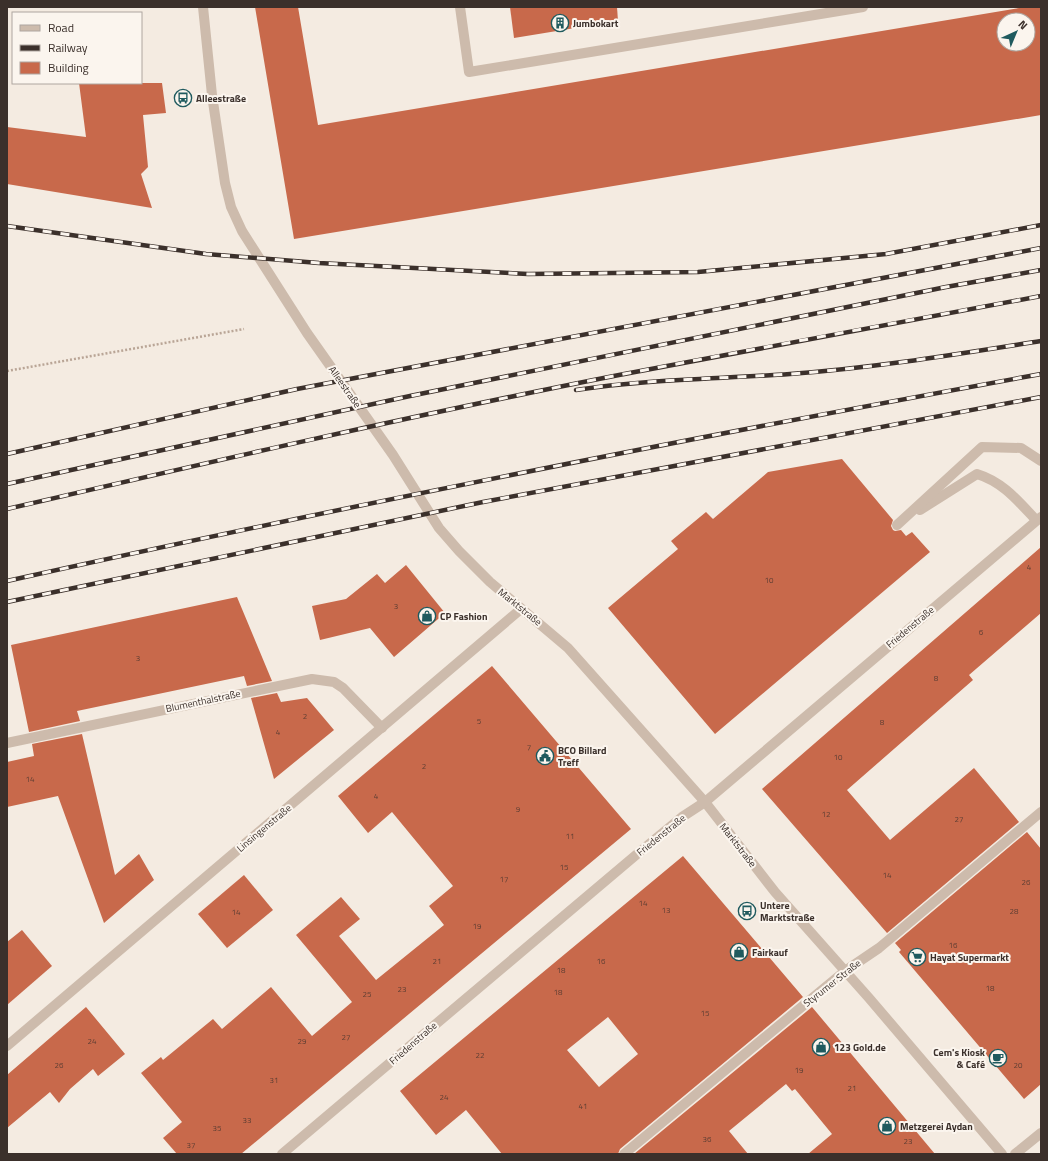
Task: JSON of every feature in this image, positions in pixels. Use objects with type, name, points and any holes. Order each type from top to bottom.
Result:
[{"type":"street","name":"Alleestraße","points":[[203,7],[212,95],[225,183],[231,208],[242,231],[307,333],[393,455],[439,528],[459,551]]},
{"type":"street","points":[[460,7],[468,72],[863,7]]},
{"type":"street","points":[[1039,518],[1008,490],[991,478],[977,474],[896,525],[982,447],[1021,448],[1041,461]]},
{"type":"street","name":"Friedenstraße","points":[[282,1154],[636,855],[682,817],[705,802],[1039,518]]},
{"type":"street","name":"Marktstraße","points":[[459,551],[521,609],[568,648],[705,802],[775,892],[1002,1154]]},
{"type":"street","name":"Linsingenstraße","points":[[7,1046],[521,609]]},
{"type":"street","name":"Blumenthalstraße","points":[[7,743],[312,679],[334,682],[343,688],[382,728]]},
{"type":"street","name":"Styrumer Straße","points":[[624,1154],[845,971],[879,948],[1041,812]]},
{"type":"street","points":[[1015,1154],[1041,1133]]},
{"type":"path","points":[[7,371],[244,329]]},
{"type":"building","points":[[255,7],[298,7],[318,125],[1025,7],[1041,7],[1041,115],[294,239]]},
{"type":"building","name":"Jumbokart","points":[[510,7],[617,7],[618,21],[514,38]]},
{"type":"building","points":[[162,83],[166,113],[143,115],[148,167],[141,174],[152,208],[7,184],[7,127],[86,137],[79,84]]},
{"type":"building","points":[[842,459],[893,520],[891,526],[893,530],[901,530],[906,536],[912,532],[930,552],[715,734],[608,608],[678,549],[671,541],[706,512],[713,519],[768,472]]},
{"type":"building","points":[[1041,547],[1041,613],[969,675],[973,680],[847,790],[890,840],[974,768],[1019,822],[887,933],[762,789]]},
{"type":"building","points":[[406,565],[445,613],[394,657],[370,628],[320,640],[312,606],[346,599],[377,574],[385,583]]},
{"type":"building","points":[[237,597],[272,681],[247,686],[244,676],[77,711],[80,721],[29,732],[11,645]]},
{"type":"building","points":[[492,666],[631,829],[241,1154],[177,1154],[163,1138],[182,1122],[141,1073],[161,1057],[163,1060],[213,1019],[222,1029],[271,987],[312,1036],[352,1002],[296,935],[341,897],[360,919],[339,936],[376,980],[444,925],[429,906],[453,886],[392,812],[368,833],[338,796]]},
{"type":"building","points":[[277,693],[281,702],[307,698],[334,730],[274,779],[251,698]]},
{"type":"building","points":[[82,734],[115,875],[139,854],[154,880],[104,923],[58,796],[7,807],[7,762],[34,756],[32,744]]},
{"type":"building","points":[[1027,832],[1041,849],[1041,1084],[1024,1099],[899,952],[901,950],[895,943]]},
{"type":"building","points":[[683,856],[803,997],[620,1149],[618,1154],[502,1154],[466,1110],[436,1135],[400,1091]],"holes":[[[608,1017],[638,1054],[599,1087],[567,1050]]]},
{"type":"building","points":[[244,875],[273,910],[227,948],[198,914]]},
{"type":"building","points":[[22,930],[52,966],[7,1005],[7,942]]},
{"type":"building","points":[[86,1007],[125,1054],[98,1076],[93,1069],[70,1089],[59,1103],[50,1092],[7,1128],[7,1075]]},
{"type":"building","points":[[812,1007],[935,1154],[808,1154],[832,1134],[795,1089],[792,1091],[786,1084],[729,1131],[748,1154],[634,1154]]},
{"type":"railway","points":[[7,226],[206,254],[319,263],[528,274],[698,272],[886,254],[1041,225]]},
{"type":"railway","points":[[7,454],[297,389],[1041,248]]},
{"type":"railway","points":[[7,484],[410,396],[946,287],[1041,270]]},
{"type":"railway","points":[[7,509],[312,439],[542,390],[1041,296]]},
{"type":"railway","points":[[576,390],[655,381],[790,374],[853,368],[1041,341]]},
{"type":"railway","points":[[7,581],[265,525],[523,473],[782,422],[1041,374]]},
{"type":"railway","points":[[7,602],[483,502],[1041,397]]},
{"type":"place","name":"Jumbokart","points":[[560,23]]},
{"type":"place","name":"Alleestraße","points":[[183,98]]},
{"type":"place","name":"CP Fashion","points":[[427,616]]},
{"type":"place","name":"BCO Billard Treff","points":[[545,756]]},
{"type":"place","name":"Untere Marktstraße","points":[[747,911]]},
{"type":"place","name":"Fairkauf","points":[[739,952]]},
{"type":"place","name":"Hayat Supermarkt","points":[[917,957]]},
{"type":"place","name":"123 Gold.de","points":[[821,1047]]},
{"type":"place","name":"Cem's Kiosk & Café","points":[[998,1058]]},
{"type":"place","name":"Metzgerei Aydan","points":[[887,1126]]}]
